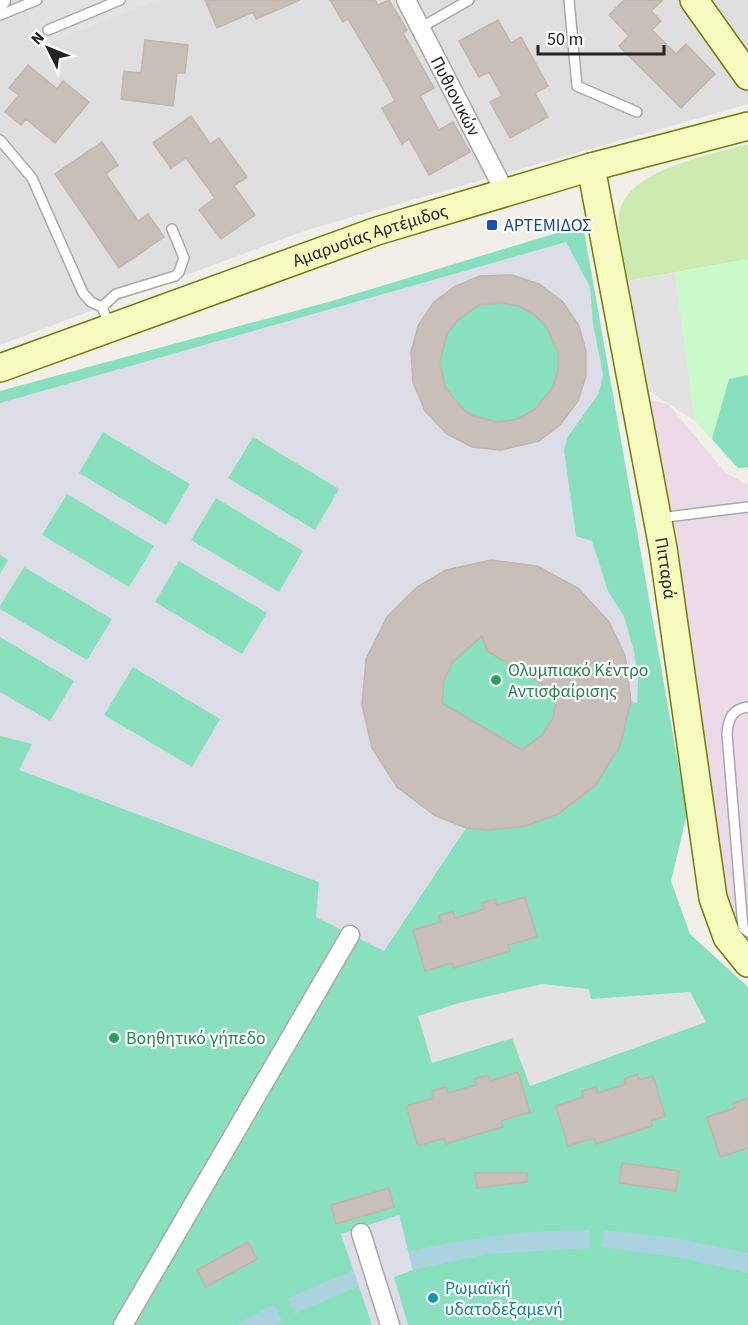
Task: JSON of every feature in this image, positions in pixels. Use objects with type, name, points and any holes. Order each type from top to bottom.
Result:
[{"type":"street","name":"Πυθιονικών","points":[[406,0],[505,192]]},
{"type":"street","points":[[694,0],[748,76]]},
{"type":"street","name":"Αμαρυσίας Αρτέμιδος","points":[[0,368],[106,318],[505,192],[748,126]]},
{"type":"street","name":"Πιτταρά","points":[[591,167],[657,518],[713,898],[727,937],[748,963]]},
{"type":"street","points":[[123,1325],[350,935]]},
{"type":"street","points":[[361,1233],[390,1325]]},
{"type":"lane","points":[[0,15],[37,0]]},
{"type":"lane","points":[[48,30],[120,0]]},
{"type":"lane","points":[[420,28],[469,0]]},
{"type":"lane","points":[[569,0],[578,86],[636,112]]},
{"type":"lane","points":[[0,140],[32,178],[83,293],[106,318],[116,294],[175,276],[180,272],[184,258],[172,229]]},
{"type":"lane","points":[[657,518],[748,507]]},
{"type":"lane","points":[[748,707],[739,708],[733,714],[728,721],[727,734],[743,928],[748,932]]},
{"type":"shaded area","points":[[0,0],[748,0],[748,104],[307,230],[0,345]]},
{"type":"shaded area","points":[[53,0],[158,0],[41,46],[27,10]]},
{"type":"shaded area","points":[[566,242],[590,287],[593,324],[603,374],[599,393],[567,438],[564,450],[576,536],[592,541],[608,591],[624,616],[634,651],[638,680],[637,703],[631,701],[625,655],[609,622],[578,588],[537,566],[417,587],[387,616],[366,659],[362,705],[372,748],[397,787],[434,815],[466,828],[384,951],[316,917],[319,882],[19,770],[32,744],[0,736],[0,692],[50,721],[74,681],[0,637],[0,609],[87,660],[112,619],[24,567],[0,606],[0,574],[8,560],[0,555],[0,403]],"holes":[[[512,275],[539,284],[563,302],[579,326],[578,401],[560,425],[539,441],[501,450],[472,447],[447,434],[425,411],[413,382],[411,352],[433,303],[454,287],[480,276]],[[103,432],[190,484],[166,525],[79,473]],[[253,437],[339,489],[315,530],[228,478]],[[67,494],[154,546],[129,587],[42,535]],[[216,498],[303,551],[279,592],[191,540]],[[179,561],[267,613],[242,654],[155,602]],[[133,667],[220,719],[192,767],[104,715]]]},
{"type":"shaded area","points":[[675,273],[695,421],[644,388],[628,281]]},
{"type":"shaded area","points":[[650,400],[668,404],[726,473],[748,485],[748,946],[740,940],[721,899],[677,535],[666,494]]},
{"type":"shaded area","points":[[542,984],[589,989],[591,999],[690,992],[706,1022],[530,1086],[512,1038],[432,1063],[418,1016],[459,1003]]},
{"type":"shaded area","points":[[399,1215],[413,1270],[394,1277],[408,1325],[372,1325],[341,1234]]},
{"type":"green space","points":[[748,144],[748,259],[628,281],[619,217],[624,201],[636,187],[671,167]]},
{"type":"green space","points":[[583,225],[687,814],[671,881],[690,934],[748,987],[748,1325],[0,1325],[0,391],[332,301]]},
{"type":"green space","points":[[748,259],[748,468],[738,469],[695,421],[675,273]]},
{"type":"green space","points":[[748,375],[748,467],[738,468],[712,439],[729,379]]},
{"type":"water","points":[[590,1230],[590,1248],[487,1254],[413,1270],[408,1252],[498,1236],[543,1231]]},
{"type":"water","points":[[604,1230],[675,1238],[748,1253],[748,1273],[676,1257],[602,1247]]},
{"type":"water","points":[[353,1270],[359,1286],[295,1314],[288,1298]]},
{"type":"water","points":[[274,1304],[282,1321],[274,1325],[236,1325]]},
{"type":"building","points":[[205,0],[300,0],[256,19],[253,12],[217,28]]},
{"type":"building","points":[[330,0],[375,0],[378,5],[389,0],[407,30],[403,33],[434,88],[420,96],[439,130],[453,122],[470,152],[429,175],[409,139],[402,144],[382,108],[395,101],[348,19],[343,22]]},
{"type":"building","points":[[624,0],[663,0],[651,11],[661,21],[652,30],[676,54],[686,44],[715,74],[681,108],[619,46],[629,36],[609,15]]},
{"type":"building","points":[[498,20],[511,43],[521,37],[548,86],[535,93],[548,117],[510,138],[490,102],[502,96],[489,72],[479,77],[459,41]]},
{"type":"building","points":[[145,40],[188,45],[185,73],[177,73],[173,106],[121,99],[124,71],[141,73]]},
{"type":"building","points":[[28,65],[57,89],[63,81],[89,102],[55,143],[26,119],[21,125],[5,112],[19,95],[9,88]]},
{"type":"building","points":[[191,116],[210,144],[219,138],[247,177],[234,186],[255,215],[221,239],[199,210],[215,198],[186,158],[171,168],[153,143]]},
{"type":"building","points":[[102,142],[118,165],[106,174],[138,221],[148,214],[164,237],[119,268],[55,174]]},
{"type":"building","points":[[512,275],[539,284],[563,302],[579,326],[586,351],[586,376],[578,401],[560,425],[539,441],[501,450],[472,447],[447,434],[425,411],[413,382],[411,352],[418,326],[433,303],[454,287],[480,276]],"holes":[[[500,303],[519,306],[535,315],[547,328],[558,353],[558,371],[553,387],[535,409],[518,419],[498,422],[473,416],[462,408],[445,387],[440,362],[447,334],[457,321],[479,305]]]},
{"type":"building","name":"Ολυμπιακό Κέντρο Αντισφαίρισης","points":[[491,560],[537,566],[578,588],[609,622],[625,655],[631,701],[620,746],[595,786],[558,814],[525,826],[489,830],[466,828],[434,815],[397,787],[372,748],[362,705],[366,659],[387,617],[417,587],[446,570]],"holes":[[[482,636],[487,651],[558,694],[553,718],[542,735],[522,750],[442,703],[444,680],[453,662]]]},
{"type":"building","points":[[525,897],[537,937],[508,945],[510,951],[454,968],[452,963],[425,971],[413,930],[441,922],[439,916],[453,911],[455,918],[484,909],[482,903],[495,899],[497,905]]},
{"type":"building","points":[[518,1072],[530,1112],[501,1121],[503,1127],[446,1144],[444,1138],[418,1146],[406,1106],[434,1098],[432,1091],[446,1087],[448,1093],[476,1085],[474,1079],[488,1075],[490,1081]]},
{"type":"building","points":[[638,1074],[639,1080],[653,1076],[665,1116],[651,1121],[652,1126],[596,1144],[594,1138],[568,1146],[556,1106],[583,1097],[582,1091],[596,1087],[598,1093],[626,1084],[624,1079]]},
{"type":"building","points":[[748,1098],[748,1148],[720,1157],[707,1117],[735,1108],[733,1103]]},
{"type":"building","points":[[622,1163],[679,1171],[676,1191],[619,1183]]},
{"type":"building","points":[[475,1173],[527,1173],[527,1182],[477,1188]]},
{"type":"building","points":[[389,1188],[394,1207],[336,1224],[331,1205]]},
{"type":"building","points":[[248,1242],[257,1259],[206,1287],[197,1270]]},
{"type":"place","name":"ΑΡΤΕΜΙΔΟΣ","points":[[492,225]]},
{"type":"place","name":"Ολυμπιακό Κέντρο Αντισφαίρισης","points":[[496,680]]},
{"type":"place","name":"Βοηθητικό γήπεδο","points":[[114,1038]]},
{"type":"place","name":"Ρωμαϊκή υδατοδεξαμενή","points":[[433,1298]]}]
